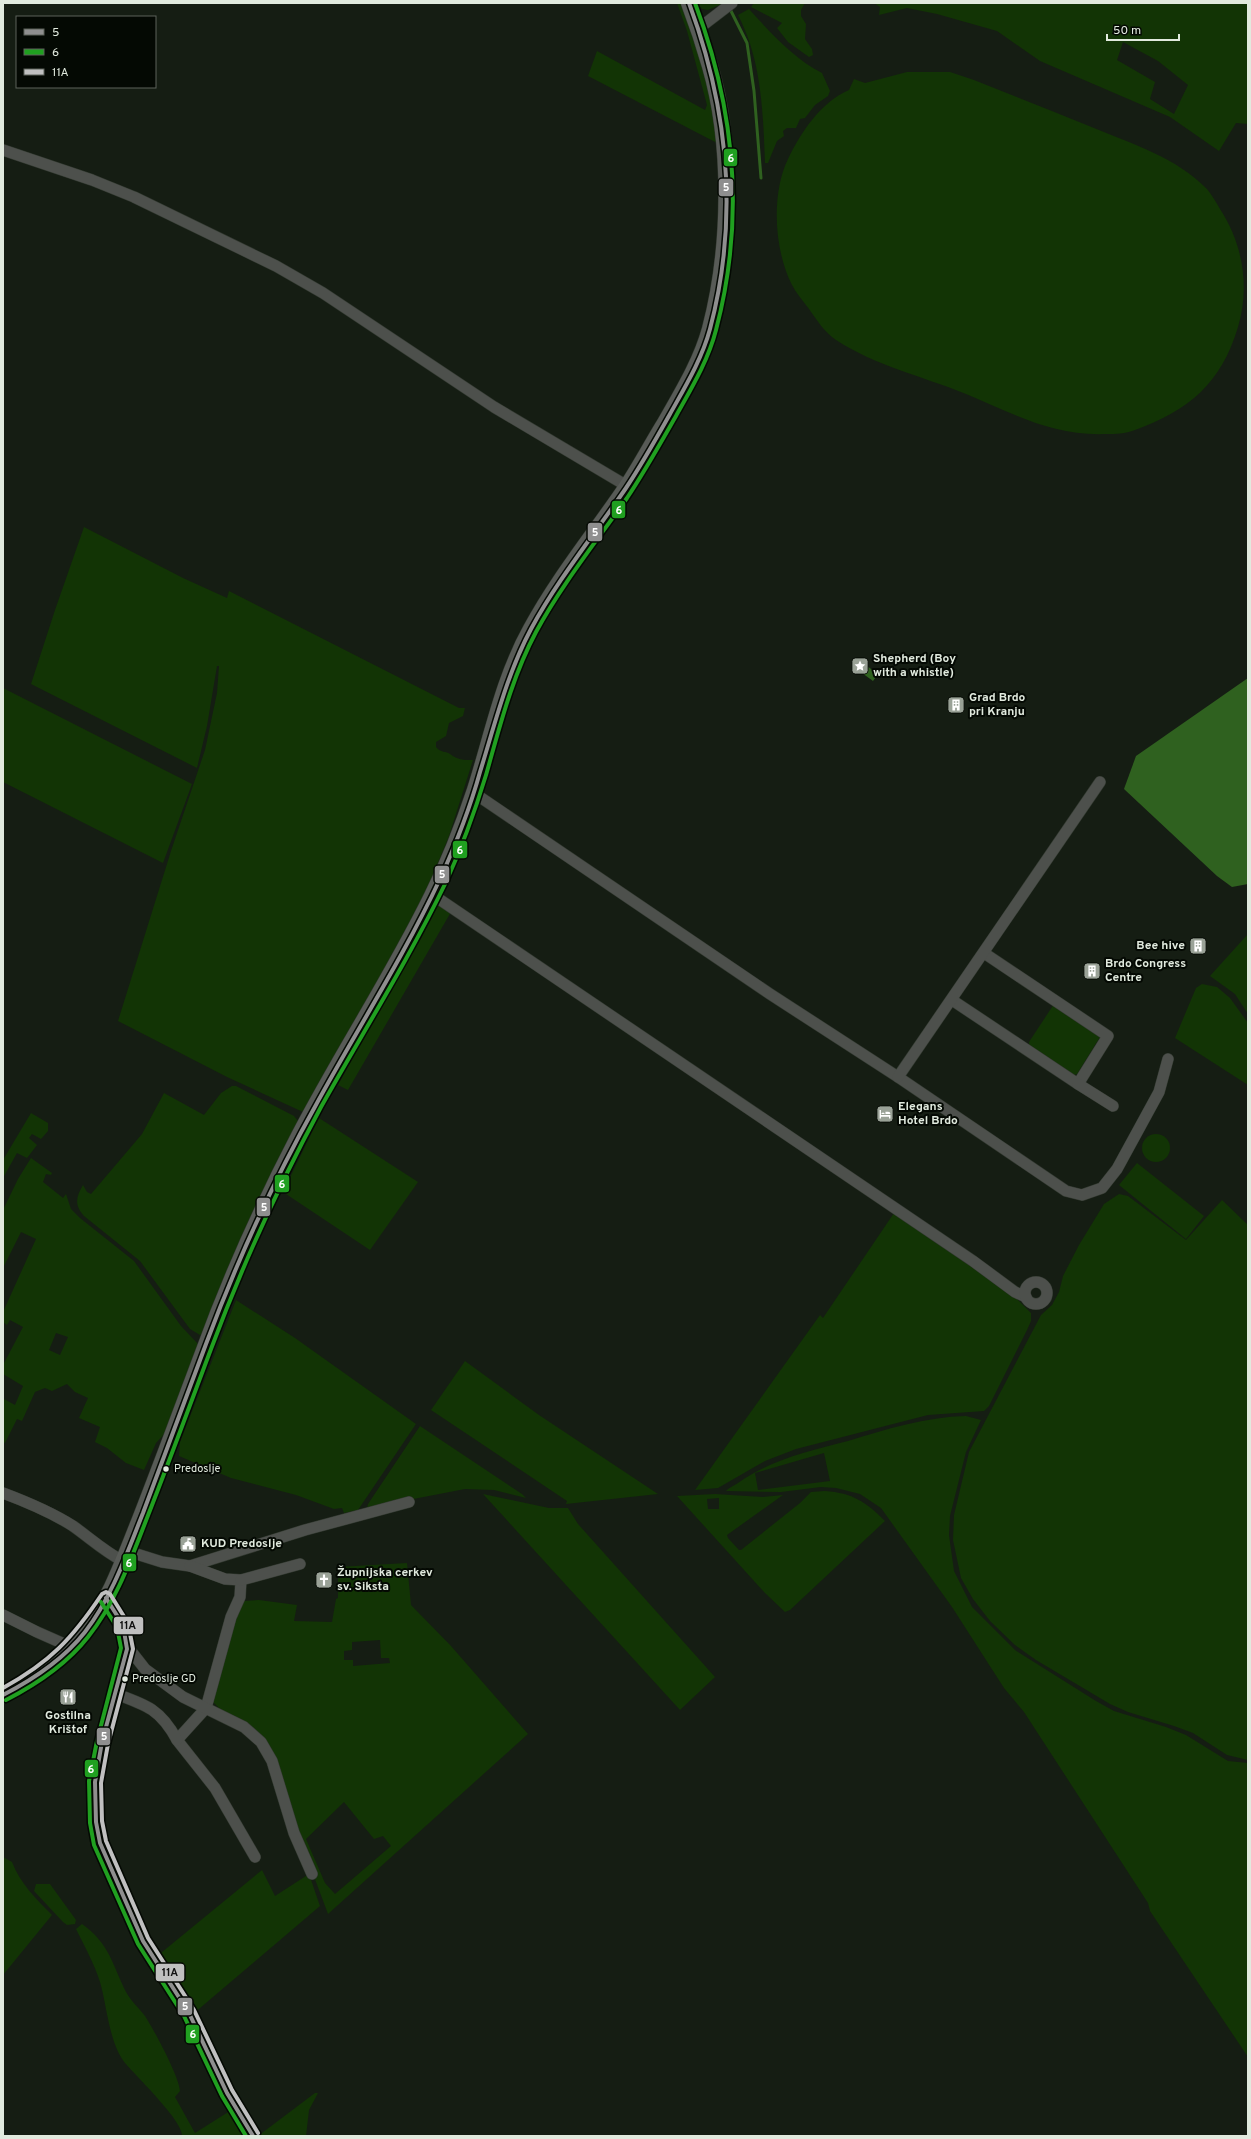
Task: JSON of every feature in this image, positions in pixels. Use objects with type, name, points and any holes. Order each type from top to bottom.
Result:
[{"type":"street","points":[[3,1695],[29,1682],[47,1669],[72,1647],[85,1633],[106,1598],[125,1556],[206,1343],[253,1228],[300,1135],[433,895],[474,792],[502,700],[527,636],[563,576],[626,486],[683,390],[700,357],[710,331],[719,288],[725,234],[726,188],[717,98],[711,68],[689,3]]},
{"type":"street","points":[[698,29],[727,6]]},
{"type":"street","points":[[3,150],[92,180],[134,197],[276,266],[323,294],[494,407],[626,486]]},
{"type":"street","points":[[898,1077],[1100,782]]},
{"type":"street","points":[[474,792],[770,994],[898,1077],[1066,1191],[1082,1195],[1102,1188],[1117,1168],[1159,1092],[1168,1059]]},
{"type":"street","points":[[433,895],[1026,1297],[1032,1303],[1042,1302],[1046,1293],[1046,1288],[1038,1282],[1031,1283],[1025,1289],[1026,1297]]},
{"type":"street","points":[[984,953],[1108,1036],[1078,1084]]},
{"type":"street","points":[[952,1000],[1113,1106]]},
{"type":"street","points":[[1002,1282],[1028,1286]]},
{"type":"street","points":[[3,1493],[59,1518],[84,1534],[111,1555],[190,1566],[225,1579],[241,1580],[300,1564]]},
{"type":"street","points":[[190,1566],[305,1530],[409,1502]]},
{"type":"street","points":[[177,1740],[206,1708],[231,1617],[240,1597],[241,1580]]},
{"type":"street","points":[[106,1598],[121,1621],[127,1646],[145,1669],[183,1697],[244,1727],[261,1742],[272,1761],[294,1833],[312,1874]]},
{"type":"street","points":[[3,1615],[72,1647]]},
{"type":"street","points":[[127,1646],[95,1774],[93,1790],[94,1817],[100,1843],[143,1941],[189,2013],[227,2093],[254,2136]]},
{"type":"street","points":[[116,1694],[142,1703],[160,1714],[177,1740],[215,1788],[255,1857]]},
{"type":"shaded area","points":[[677,3],[684,3],[706,72],[717,143],[588,76],[597,51],[705,110],[707,105],[687,31]]},
{"type":"shaded area","points":[[697,3],[724,3],[708,10],[702,9]]},
{"type":"shaded area","points":[[754,3],[805,3],[801,10],[801,16],[806,24],[805,39],[812,49],[813,55],[809,57],[788,42],[777,28],[782,23],[751,7]]},
{"type":"shaded area","points":[[874,3],[1248,3],[1248,124],[1236,123],[1219,151],[1170,117],[1040,61],[997,31],[937,14],[907,8],[879,15],[880,7]],"holes":[[[1123,42],[1158,61],[1188,85],[1174,114],[1150,99],[1155,82],[1117,60]]]},
{"type":"shaded area","points":[[749,9],[774,36],[801,60],[822,73],[830,91],[828,96],[815,105],[805,118],[800,119],[796,128],[787,128],[783,131],[784,136],[777,141],[768,163],[765,163],[762,106],[757,69],[752,50],[738,15]]},
{"type":"shaded area","points":[[907,72],[950,72],[974,80],[1154,153],[1182,169],[1207,189],[1228,222],[1239,251],[1244,281],[1242,312],[1231,347],[1222,364],[1212,379],[1187,404],[1154,422],[1120,434],[1086,434],[1068,431],[1017,416],[966,394],[883,364],[851,349],[836,340],[824,330],[794,288],[786,271],[781,255],[778,239],[777,205],[783,173],[793,149],[806,128],[829,102],[849,90],[854,79],[865,83]]},
{"type":"shaded area","points":[[84,527],[183,578],[227,598],[229,591],[459,708],[465,708],[463,716],[449,723],[446,736],[436,742],[436,747],[458,759],[473,760],[449,836],[428,887],[394,952],[303,1112],[227,1077],[118,1021],[171,851],[205,750],[217,693],[219,666],[217,666],[207,726],[197,768],[31,684]]},
{"type":"shaded area","points":[[867,666],[878,674],[873,681],[862,673]]},
{"type":"shaded area","points":[[1248,678],[1248,884],[1232,887],[1217,876],[1124,789],[1136,756]]},
{"type":"shaded area","points":[[3,688],[192,784],[163,863],[3,782]]},
{"type":"shaded area","points":[[438,904],[451,912],[348,1090],[338,1085]]},
{"type":"shaded area","points":[[1248,934],[1248,1014],[1235,994],[1210,976]]},
{"type":"shaded area","points":[[1202,984],[1217,987],[1230,998],[1248,1023],[1248,1085],[1175,1038],[1196,988]]},
{"type":"shaded area","points":[[1054,1004],[1100,1037],[1077,1074],[1074,1075],[1029,1046],[1029,1042]]},
{"type":"shaded area","points":[[232,1086],[236,1086],[294,1116],[298,1121],[262,1193],[204,1334],[200,1335],[190,1329],[140,1261],[84,1216],[77,1205],[77,1201],[83,1185],[87,1192],[91,1194],[142,1134],[164,1093],[204,1115],[221,1093]]},
{"type":"shaded area","points":[[31,1113],[48,1123],[48,1131],[41,1139],[32,1134],[29,1138],[37,1145],[27,1158],[17,1153],[3,1178],[3,1160]]},
{"type":"shaded area","points":[[319,1118],[418,1182],[370,1250],[283,1192]]},
{"type":"shaded area","points":[[1156,1134],[1166,1138],[1170,1148],[1166,1158],[1156,1162],[1146,1158],[1142,1148],[1146,1138]]},
{"type":"shaded area","points":[[31,1158],[52,1173],[51,1175],[46,1174],[43,1182],[63,1198],[66,1194],[71,1209],[80,1218],[134,1261],[181,1326],[198,1344],[166,1432],[156,1443],[144,1470],[126,1463],[107,1448],[95,1442],[100,1427],[79,1418],[88,1398],[75,1392],[67,1384],[52,1391],[45,1388],[35,1392],[22,1421],[17,1419],[5,1443],[3,1442],[3,1401],[4,1399],[15,1405],[23,1386],[3,1374],[3,1365],[23,1327],[10,1320],[7,1325],[3,1322],[3,1312],[36,1239],[21,1232],[3,1268],[3,1210],[18,1179]],"holes":[[[56,1333],[68,1337],[60,1355],[49,1350]]]},
{"type":"shaded area","points":[[1137,1163],[1204,1216],[1186,1239],[1119,1185]]},
{"type":"shaded area","points":[[1119,1194],[1128,1196],[1186,1240],[1222,1200],[1248,1225],[1248,1760],[1227,1755],[1193,1733],[1128,1712],[1110,1704],[1036,1660],[1015,1645],[990,1621],[973,1599],[961,1578],[953,1540],[954,1515],[969,1452],[1041,1315],[1052,1305],[1059,1292],[1063,1276],[1079,1245],[1104,1204]]},
{"type":"shaded area","points":[[894,1213],[960,1256],[1016,1298],[1031,1313],[1031,1321],[1027,1330],[989,1406],[984,1411],[928,1415],[796,1449],[765,1461],[718,1488],[695,1490],[820,1315],[823,1318]]},
{"type":"shaded area","points":[[236,1300],[295,1338],[416,1424],[358,1510],[344,1513],[342,1508],[334,1509],[296,1495],[231,1478],[179,1456],[180,1442]]},
{"type":"shaded area","points":[[465,1361],[539,1415],[658,1494],[566,1504],[567,1501],[431,1410]]},
{"type":"shaded area","points":[[966,1416],[981,1420],[966,1452],[950,1516],[949,1535],[954,1571],[972,1607],[1015,1650],[1096,1701],[1114,1711],[1166,1727],[1186,1735],[1228,1761],[1248,1763],[1248,2057],[1150,1911],[1148,1903],[1024,1712],[1004,1688],[952,1607],[881,1508],[860,1494],[836,1488],[821,1487],[781,1492],[726,1491],[752,1474],[765,1467],[791,1457],[906,1424]],"holes":[[[824,1453],[830,1481],[758,1490],[755,1473]]]},
{"type":"shaded area","points":[[420,1426],[526,1498],[494,1490],[465,1489],[367,1508],[368,1504]]},
{"type":"shaded area","points":[[811,1492],[835,1492],[851,1496],[872,1509],[885,1521],[790,1610],[785,1612],[765,1593],[677,1496],[715,1494],[763,1497],[783,1495],[727,1535],[739,1550],[741,1550],[800,1503]],"holes":[[[719,1498],[719,1509],[708,1509],[707,1499]]]},
{"type":"shaded area","points":[[483,1494],[549,1508],[568,1508],[578,1524],[715,1677],[680,1710]]},
{"type":"shaded area","points":[[407,1563],[411,1605],[451,1646],[528,1734],[328,1914],[301,1842],[277,1765],[213,1702],[236,1613],[244,1601],[259,1600],[297,1605],[294,1621],[332,1622],[336,1599],[338,1598],[338,1567]],"holes":[[[380,1640],[381,1658],[389,1658],[390,1663],[353,1666],[353,1660],[344,1660],[344,1651],[352,1650],[352,1642]],[[344,1802],[374,1839],[383,1836],[391,1846],[335,1894],[325,1883],[306,1839]]]},
{"type":"shaded area","points":[[3,1857],[12,1862],[24,1884],[34,1897],[52,1915],[3,1975]]},
{"type":"shaded area","points":[[262,1870],[275,1896],[309,1874],[320,1906],[193,2014],[156,1957]]},
{"type":"shaded area","points":[[36,1884],[50,1884],[76,1920],[75,1924],[67,1925],[63,1922],[34,1891]]},
{"type":"shaded area","points":[[82,1924],[99,1939],[105,1947],[126,1992],[145,2016],[160,2042],[179,2084],[180,2091],[175,2097],[195,2133],[233,2109],[250,2136],[182,2136],[181,2129],[168,2110],[125,2063],[115,2045],[98,1975],[76,1929]]},
{"type":"shaded area","points":[[315,2093],[318,2093],[309,2110],[306,2136],[258,2136]]},
{"type":"waterway","points":[[729,7],[747,43],[754,91],[761,178]]},
{"type":"transit line","name":"5","points":[[3,1695],[26,1682],[58,1660],[85,1632],[111,1590],[143,1513],[230,1282],[257,1221],[301,1132],[411,936],[446,866],[467,812],[508,681],[531,629],[553,592],[638,470],[687,383],[707,340],[719,288],[724,246],[726,205],[725,164],[713,83],[689,3]]},
{"type":"transit line","name":"6","points":[[6,1700],[29,1687],[61,1665],[88,1637],[98,1624],[115,1595],[135,1549],[235,1287],[262,1226],[290,1166],[321,1107],[417,939],[452,869],[473,815],[513,684],[536,632],[557,597],[640,478],[699,374],[713,341],[725,289],[731,247],[733,206],[731,165],[727,124],[719,83],[709,43],[695,3]]},
{"type":"transit line","name":"11A","points":[[3,1688],[47,1659],[70,1637],[102,1594],[106,1592],[110,1594],[128,1623],[133,1649],[108,1744],[101,1783],[102,1821],[106,1841],[148,1938],[194,2010],[232,2090],[258,2133]]},
{"type":"transit line","name":"5","points":[[106,1598],[123,1625],[127,1649],[102,1742],[95,1782],[96,1822],[100,1843],[143,1941],[189,2013],[227,2093],[253,2136]]},
{"type":"transit line","name":"6","points":[[101,1602],[117,1627],[121,1648],[97,1741],[89,1781],[90,1823],[94,1845],[138,1944],[184,2016],[222,2096],[246,2136]]},
{"type":"place","name":"Shepherd (Boy with a whistle)","points":[[860,666]]},
{"type":"place","name":"Grad Brdo pri Kranju","points":[[956,705]]},
{"type":"place","name":"Bee hive","points":[[1198,946]]},
{"type":"place","name":"Brdo Congress Centre","points":[[1092,971]]},
{"type":"place","name":"Elegans Hotel Brdo","points":[[885,1114]]},
{"type":"place","name":"Predoslje","points":[[166,1469]]},
{"type":"place","name":"KUD Predoslje","points":[[188,1544]]},
{"type":"place","name":"Župnijska cerkev sv. Siksta","points":[[324,1580]]},
{"type":"place","name":"Predoslje GD","points":[[125,1679]]},
{"type":"place","name":"Gostilna Krištof","points":[[68,1697]]}]
